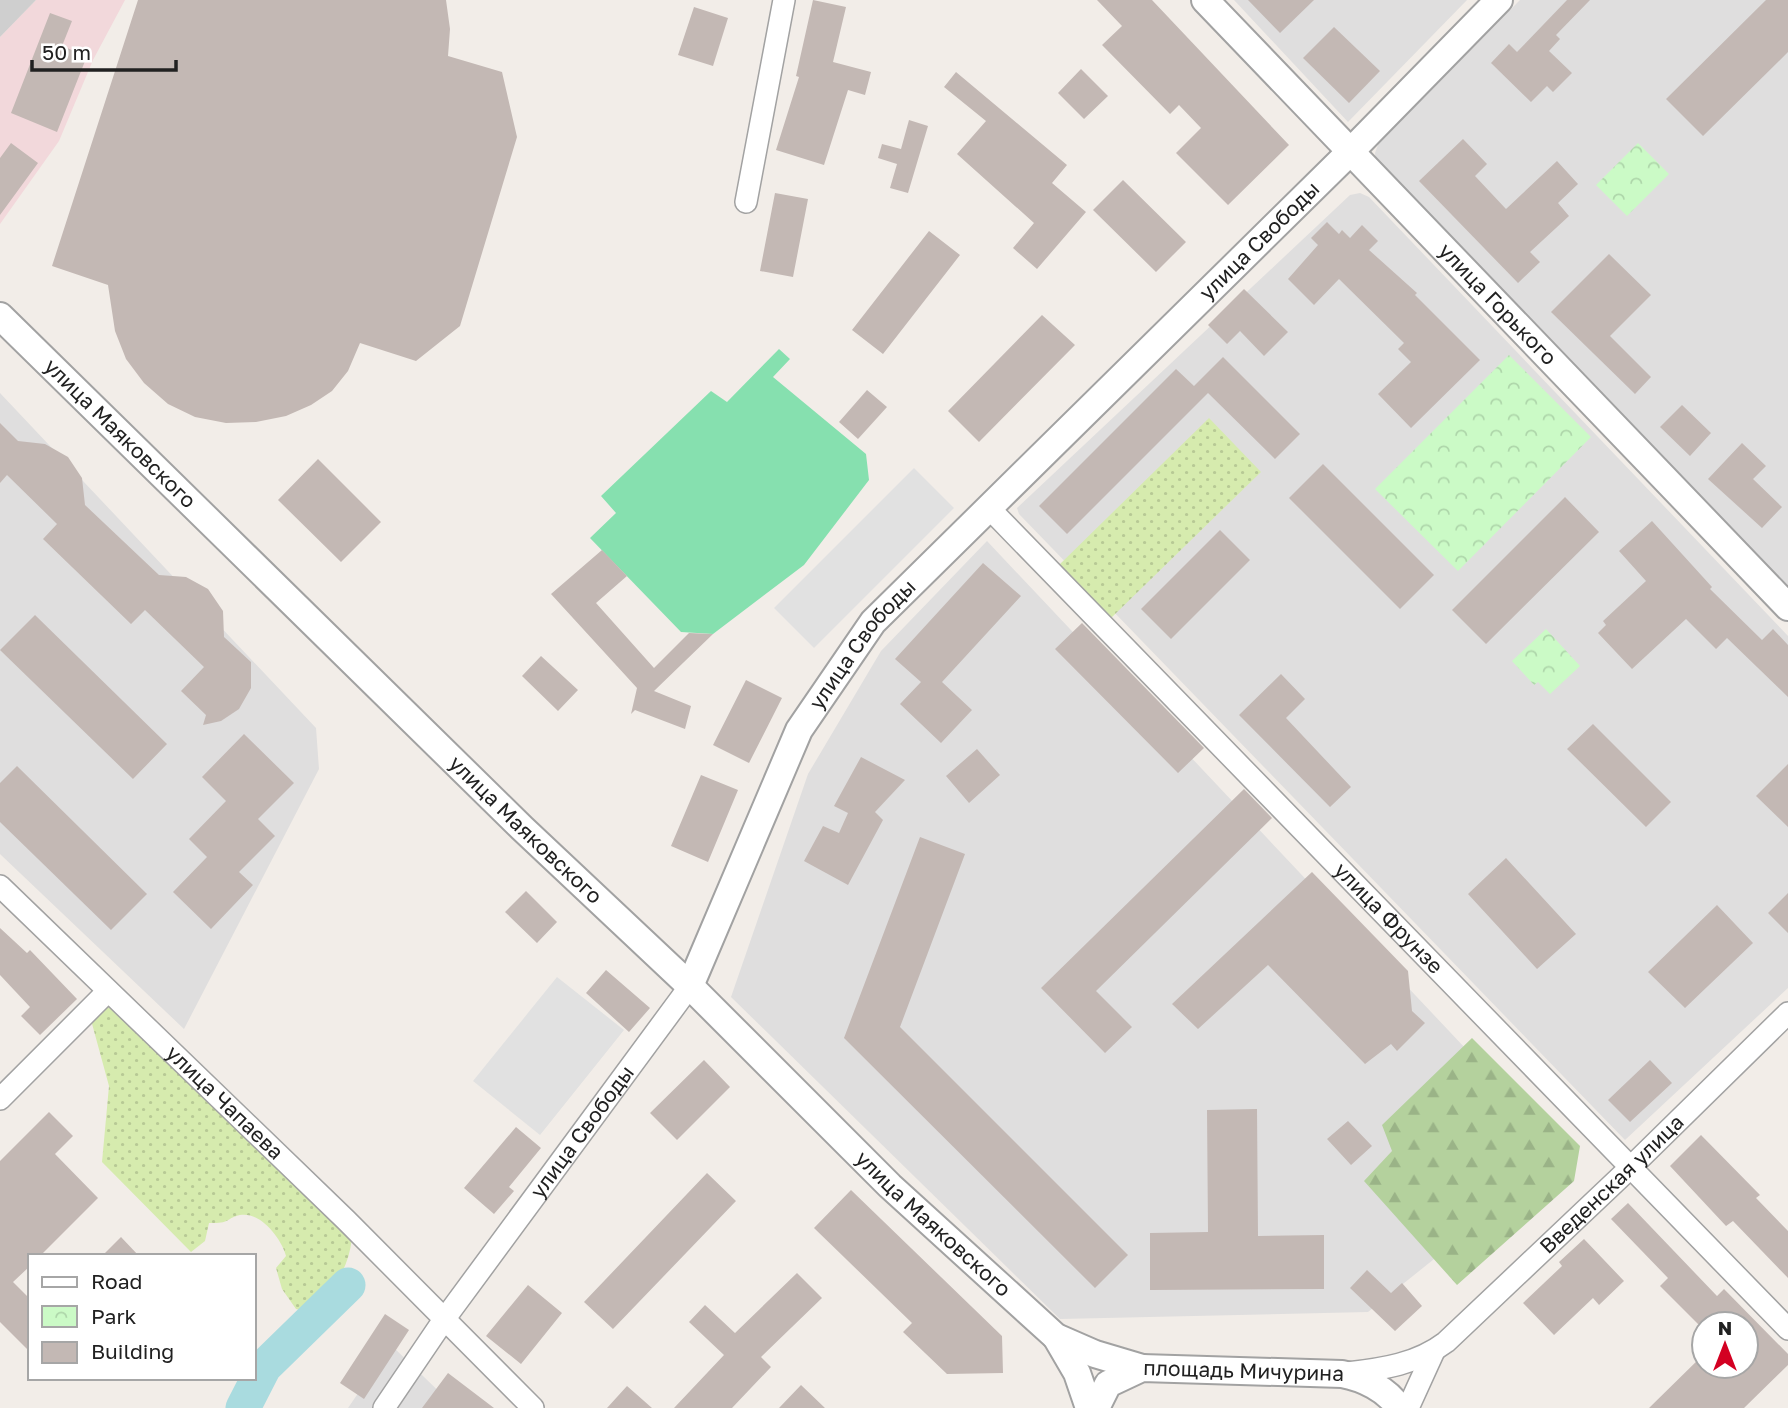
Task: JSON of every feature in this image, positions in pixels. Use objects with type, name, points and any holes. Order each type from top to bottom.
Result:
[{"type":"street","points":[[746,202],[784,0]]},
{"type":"street","name":"улица Горького","points":[[1205,0],[1613,428],[1788,607]]},
{"type":"street","name":"улица Свободы","points":[[384,1408],[443,1321],[690,986],[799,730],[873,622],[1351,151],[1499,0]]},
{"type":"street","name":"улица Маяковского","points":[[0,316],[690,986],[890,1186],[1056,1337],[1077,1373],[1089,1408]]},
{"type":"street","name":"улица Фрунзе","points":[[988,507],[1788,1329]]},
{"type":"street","name":"улица Чапаева","points":[[0,886],[346,1220],[443,1321],[533,1408]]},
{"type":"street","points":[[0,1099],[108,991]]},
{"type":"street","name":"Введенская улица","points":[[1342,1374],[1392,1368],[1434,1351],[1631,1167],[1788,1013]]},
{"type":"street","name":"улица Маяковского","points":[[1056,1337],[1095,1354],[1142,1368]]},
{"type":"street","name":"Введенская улица","points":[[1408,1408],[1434,1351]]},
{"type":"street","name":"площадь Мичурина","points":[[1096,1408],[1108,1384],[1142,1368],[1342,1374],[1362,1378],[1393,1399],[1399,1408]]},
{"type":"shaded area","points":[[0,0],[36,0],[0,37]]},
{"type":"shaded area","points":[[36,0],[125,0],[93,60],[59,141],[0,224],[0,37]]},
{"type":"shaded area","points":[[1234,0],[1467,0],[1348,122]]},
{"type":"shaded area","points":[[1520,0],[1788,0],[1788,587],[1376,162],[1375,153],[1379,142]]},
{"type":"shaded area","points":[[1360,193],[1369,197],[1788,636],[1788,988],[1625,1140],[1019,514],[1017,508],[1350,195]]},
{"type":"shaded area","points":[[0,393],[316,728],[319,769],[184,1029],[0,854]]},
{"type":"shaded area","points":[[914,468],[954,508],[814,648],[774,608]]},
{"type":"shaded area","points":[[987,541],[1565,1154],[1368,1312],[1060,1319],[731,997],[808,774],[881,651]]},
{"type":"shaded area","points":[[557,977],[624,1030],[540,1135],[473,1081]]},
{"type":"shaded area","points":[[391,1345],[456,1408],[348,1408]]},
{"type":"green space","points":[[1638,143],[1669,174],[1627,216],[1596,185]]},
{"type":"green space","points":[[779,349],[790,359],[773,377],[866,454],[869,480],[804,565],[713,634],[681,632],[590,538],[616,513],[601,496],[711,391],[727,402]]},
{"type":"green space","points":[[1509,355],[1591,437],[1458,571],[1375,489]]},
{"type":"green space","points":[[1209,418],[1261,472],[1110,619],[1058,566]]},
{"type":"green space","points":[[1546,629],[1580,666],[1550,694],[1538,682],[1534,685],[1512,661]]},
{"type":"green space","points":[[109,999],[352,1238],[347,1261],[338,1280],[325,1297],[308,1312],[296,1309],[282,1289],[276,1268],[286,1256],[280,1242],[263,1222],[255,1217],[240,1215],[225,1222],[209,1223],[205,1241],[191,1252],[102,1162],[109,1086],[91,1020]]},
{"type":"green space","points":[[1472,1038],[1580,1146],[1574,1181],[1457,1285],[1364,1181],[1392,1151],[1382,1125]]},
{"type":"building","points":[[138,0],[446,0],[450,29],[448,56],[502,72],[517,137],[460,326],[416,361],[360,343],[348,371],[332,391],[311,405],[286,416],[256,422],[226,423],[195,417],[168,404],[144,383],[126,359],[115,331],[108,285],[52,266]]},
{"type":"building","points":[[813,0],[846,7],[833,62],[871,72],[865,95],[848,90],[824,165],[776,150],[799,77],[796,76]]},
{"type":"building","points":[[1097,0],[1152,0],[1289,145],[1228,205],[1176,153],[1201,128],[1179,105],[1170,114],[1102,45],[1122,26]]},
{"type":"building","points":[[1248,0],[1314,0],[1280,33]]},
{"type":"building","points":[[1567,0],[1590,0],[1556,35],[1560,39],[1549,51],[1572,73],[1553,92],[1547,86],[1531,102],[1491,63],[1509,44],[1517,52]]},
{"type":"building","points":[[1766,0],[1788,0],[1788,52],[1703,136],[1666,99]]},
{"type":"building","points":[[694,7],[728,18],[713,66],[678,55]]},
{"type":"building","points":[[50,13],[72,21],[62,46],[87,56],[57,132],[11,113]]},
{"type":"building","points":[[1334,27],[1380,71],[1349,103],[1303,58]]},
{"type":"building","points":[[1081,69],[1108,96],[1084,119],[1058,93]]},
{"type":"building","points":[[956,72],[1067,165],[1052,183],[1086,212],[1037,269],[1013,248],[1034,223],[957,154],[986,121],[944,87]]},
{"type":"building","points":[[909,120],[928,126],[908,193],[890,188],[897,164],[878,158],[882,144],[901,149]]},
{"type":"building","points":[[1463,139],[1487,164],[1475,176],[1506,209],[1557,161],[1578,184],[1558,203],[1569,216],[1530,252],[1540,262],[1518,283],[1419,181]]},
{"type":"building","points":[[11,143],[38,163],[0,215],[0,158]]},
{"type":"building","points":[[1123,180],[1186,242],[1156,272],[1093,210]]},
{"type":"building","points":[[775,193],[808,199],[793,277],[760,271]]},
{"type":"building","points":[[1327,222],[1339,234],[1342,230],[1350,238],[1362,225],[1378,241],[1369,250],[1417,293],[1415,295],[1480,360],[1411,428],[1378,394],[1411,362],[1398,349],[1404,343],[1339,279],[1314,305],[1288,279],[1318,245],[1311,238]]},
{"type":"building","points":[[929,231],[960,255],[883,354],[852,330]]},
{"type":"building","points":[[1609,254],[1651,295],[1610,336],[1651,377],[1635,394],[1551,312]]},
{"type":"building","points":[[1244,289],[1288,332],[1264,356],[1240,331],[1227,344],[1208,325]]},
{"type":"building","points":[[1042,315],[1075,345],[979,442],[948,411]]},
{"type":"building","points":[[1223,357],[1300,434],[1275,459],[1208,393],[1067,534],[1039,506],[1176,369],[1194,386]]},
{"type":"building","points":[[867,390],[887,407],[858,439],[839,422]]},
{"type":"building","points":[[1682,405],[1711,433],[1690,456],[1660,427]]},
{"type":"building","points":[[0,423],[18,441],[45,444],[68,457],[82,478],[85,505],[159,575],[186,577],[208,589],[223,611],[224,637],[251,662],[251,688],[239,709],[221,721],[203,725],[206,715],[181,691],[204,667],[145,610],[131,624],[43,539],[57,524],[7,475],[0,483]]},
{"type":"building","points":[[1742,443],[1766,466],[1753,479],[1782,507],[1762,528],[1708,479]]},
{"type":"building","points":[[318,459],[381,522],[341,562],[278,500]]},
{"type":"building","points":[[1323,464],[1434,575],[1400,609],[1289,498]]},
{"type":"building","points":[[1565,497],[1599,532],[1486,644],[1452,610]]},
{"type":"building","points":[[1652,521],[1712,587],[1710,589],[1762,640],[1773,629],[1788,645],[1788,697],[1727,638],[1716,649],[1686,619],[1632,669],[1598,633],[1606,625],[1603,621],[1646,581],[1619,551]]},
{"type":"building","points":[[1220,530],[1250,560],[1171,639],[1141,609]]},
{"type":"building","points":[[602,550],[627,576],[596,603],[654,668],[689,633],[713,634],[654,691],[691,706],[685,729],[635,710],[631,714],[637,688],[551,594]]},
{"type":"building","points":[[983,563],[1021,596],[942,682],[972,710],[941,743],[900,704],[921,682],[895,659]]},
{"type":"building","points":[[35,615],[167,744],[133,779],[0,650]]},
{"type":"building","points":[[1082,623],[1204,748],[1178,773],[1055,649]]},
{"type":"building","points":[[541,656],[578,690],[558,711],[522,676]]},
{"type":"building","points":[[1281,674],[1305,699],[1286,718],[1351,787],[1330,807],[1239,715]]},
{"type":"building","points":[[746,680],[782,698],[749,763],[713,745]]},
{"type":"building","points":[[1593,724],[1671,802],[1646,827],[1567,749]]},
{"type":"building","points":[[244,734],[294,783],[258,819],[275,836],[239,872],[253,885],[211,929],[173,892],[207,857],[189,839],[226,801],[202,777]]},
{"type":"building","points":[[977,749],[1000,775],[969,803],[946,776]]},
{"type":"building","points":[[861,757],[905,780],[875,812],[883,820],[848,885],[804,861],[823,826],[839,833],[848,813],[834,806]]},
{"type":"building","points":[[1788,764],[1788,827],[1756,796]]},
{"type":"building","points":[[17,766],[147,894],[111,930],[0,822],[0,783]]},
{"type":"building","points":[[701,775],[738,790],[708,862],[671,846]]},
{"type":"building","points":[[1244,789],[1272,818],[1096,991],[1132,1027],[1105,1053],[1041,988]]},
{"type":"building","points":[[920,837],[965,854],[900,1027],[1128,1255],[1095,1288],[844,1038]]},
{"type":"building","points":[[1506,858],[1576,934],[1537,969],[1468,894]]},
{"type":"building","points":[[1312,872],[1408,971],[1412,1011],[1425,1023],[1397,1051],[1391,1044],[1365,1064],[1268,965],[1198,1029],[1172,1004]]},
{"type":"building","points":[[526,891],[557,922],[537,943],[505,912]]},
{"type":"building","points":[[1788,893],[1788,933],[1768,913]]},
{"type":"building","points":[[1717,905],[1753,943],[1685,1008],[1648,972]]},
{"type":"building","points":[[0,928],[27,953],[30,950],[77,999],[40,1035],[21,1016],[30,1007],[0,975]]},
{"type":"building","points":[[606,970],[650,1008],[629,1032],[586,993]]},
{"type":"building","points":[[704,1060],[730,1087],[677,1140],[650,1113]]},
{"type":"building","points":[[1650,1060],[1672,1083],[1630,1122],[1608,1100]]},
{"type":"building","points":[[1257,1109],[1258,1236],[1324,1235],[1324,1289],[1150,1290],[1150,1233],[1208,1232],[1207,1110]]},
{"type":"building","points":[[49,1112],[73,1136],[55,1154],[98,1198],[42,1254],[28,1254],[28,1268],[13,1282],[28,1297],[28,1350],[0,1322],[0,1161]]},
{"type":"building","points":[[1348,1121],[1372,1146],[1351,1165],[1327,1139]]},
{"type":"building","points":[[516,1127],[541,1148],[509,1187],[514,1191],[494,1214],[464,1188]]},
{"type":"building","points":[[1701,1135],[1760,1195],[1756,1198],[1788,1231],[1788,1278],[1733,1221],[1726,1226],[1670,1166]]},
{"type":"building","points":[[707,1173],[736,1201],[613,1329],[584,1302]]},
{"type":"building","points":[[851,1190],[1002,1336],[1003,1373],[947,1374],[903,1332],[912,1323],[814,1228]]},
{"type":"building","points":[[1628,1203],[1717,1296],[1724,1289],[1745,1310],[1690,1310],[1690,1316],[1660,1286],[1668,1278],[1611,1219]]},
{"type":"building","points":[[121,1237],[137,1254],[104,1254]]},
{"type":"building","points":[[1584,1239],[1624,1281],[1599,1305],[1593,1298],[1554,1335],[1523,1303],[1562,1266],[1559,1262]]},
{"type":"building","points":[[1367,1270],[1391,1293],[1402,1283],[1422,1306],[1395,1331],[1350,1288]]},
{"type":"building","points":[[797,1273],[822,1298],[761,1357],[771,1367],[732,1408],[674,1408],[724,1355],[689,1322],[705,1305],[735,1333]]},
{"type":"building","points":[[528,1285],[562,1313],[521,1364],[486,1336]]},
{"type":"building","points":[[385,1314],[409,1330],[364,1399],[340,1383]]},
{"type":"building","points":[[1760,1326],[1788,1354],[1788,1365],[1744,1408],[1649,1408],[1690,1368],[1690,1380],[1760,1380]]},
{"type":"building","points":[[448,1373],[494,1408],[422,1408]]},
{"type":"building","points":[[801,1385],[825,1408],[779,1408]]},
{"type":"building","points":[[627,1386],[652,1408],[607,1408]]},
{"type":"waterway","points":[[243,1408],[264,1367],[348,1285]]}]
